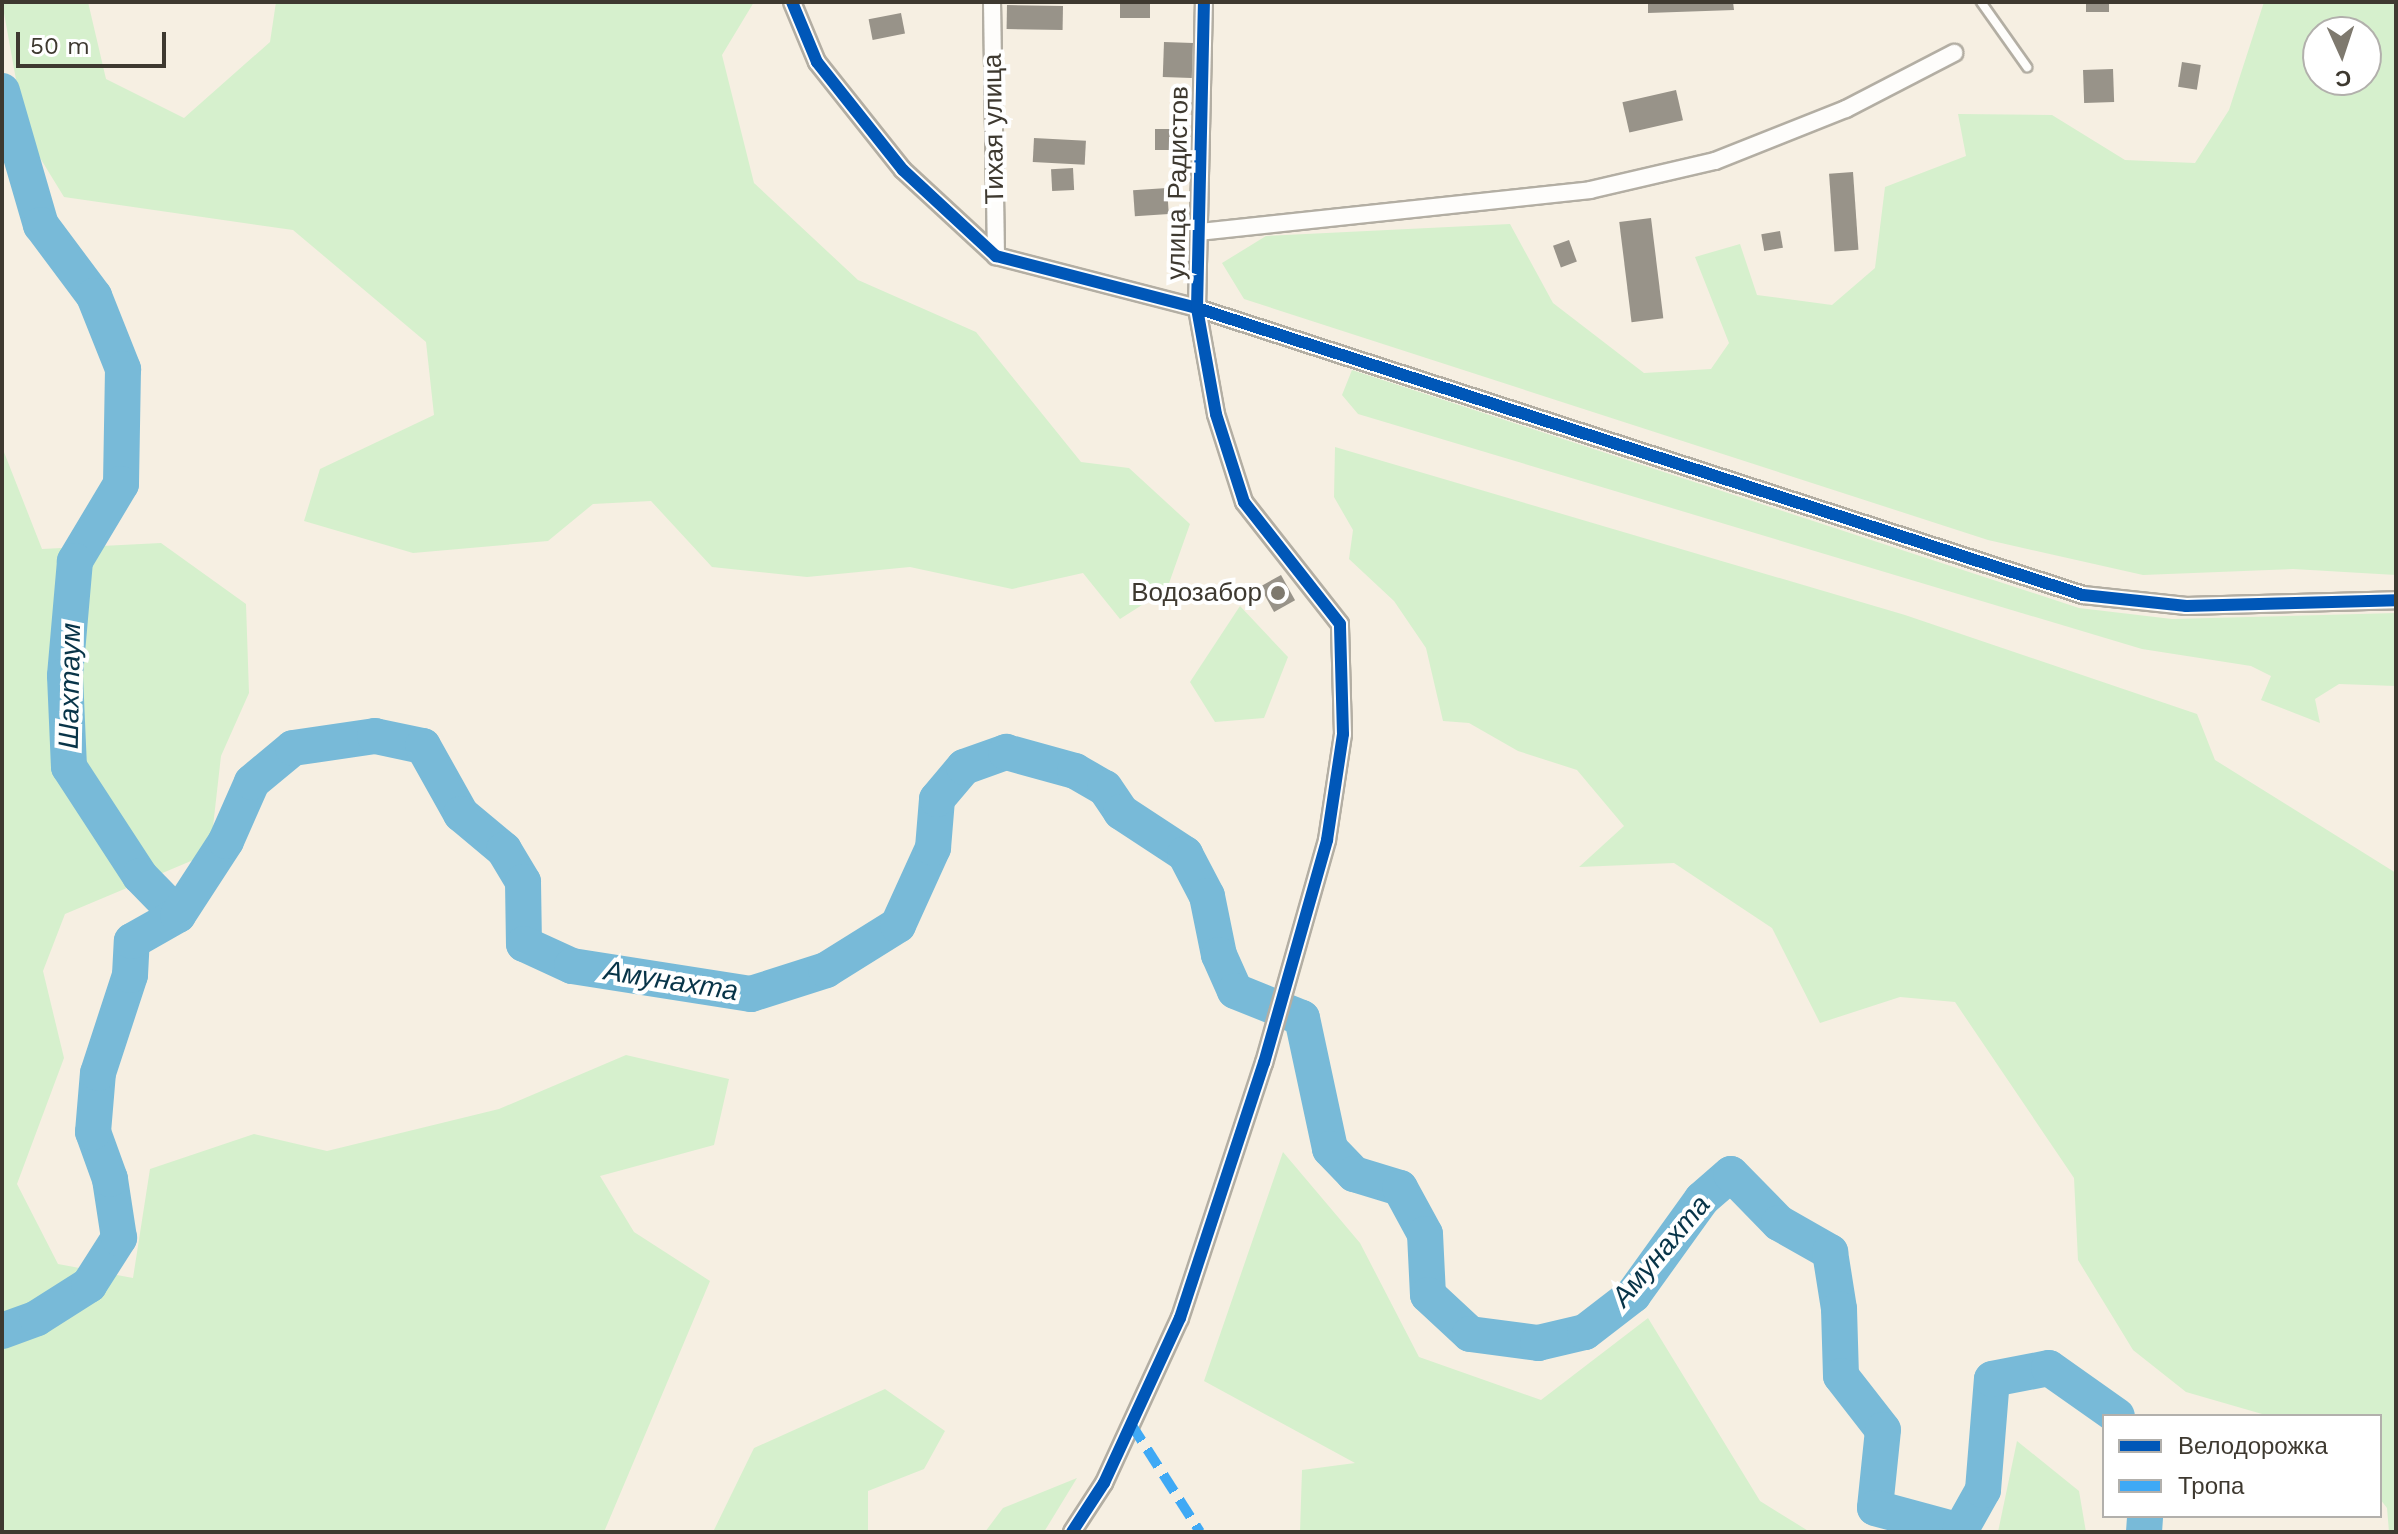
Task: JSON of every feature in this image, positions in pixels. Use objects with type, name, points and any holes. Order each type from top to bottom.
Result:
[{"type":"street","points":[[792,2],[817,62],[903,170],[996,256],[1197,308],[2083,595],[2186,606],[2396,600]]},
{"type":"street","name":"Тихая улица","points":[[992,2],[996,256]]},
{"type":"street","name":"улица Радистов","points":[[1072,1532],[1104,1483],[1180,1318],[1264,1063],[1327,840],[1343,734],[1340,624],[1244,502],[1216,414],[1197,308],[1204,2]]},
{"type":"street","points":[[1199,232],[1590,190],[1715,161],[1846,109],[1954,53]]},
{"type":"lane","points":[[1981,2],[2027,67]]},
{"type":"green space","points":[[2,2],[88,2],[106,79],[184,118],[270,42],[276,2],[754,2],[722,55],[754,183],[858,280],[976,332],[1081,462],[1129,468],[1190,524],[1167,589],[1120,619],[1083,573],[1012,589],[910,567],[807,577],[712,567],[651,501],[593,504],[548,541],[413,553],[304,521],[320,469],[434,415],[426,342],[293,230],[64,197],[26,135]]},
{"type":"green space","points":[[2264,2],[2396,2],[2396,575],[2293,569],[2143,575],[1988,540],[1244,299],[1222,263],[1266,236],[1510,224],[1553,303],[1644,373],[1711,369],[1729,343],[1695,257],[1740,244],[1757,295],[1832,305],[1875,268],[1885,187],[1966,156],[1958,114],[2052,115],[2125,160],[2195,163],[2229,110]]},
{"type":"green space","points":[[1352,370],[2079,608],[2172,619],[2396,613],[2396,686],[2339,684],[2315,699],[2320,723],[2261,700],[2271,676],[2251,666],[2142,649],[1358,414],[1342,395]]},
{"type":"green space","points":[[2,447],[42,549],[161,543],[246,604],[249,693],[221,756],[210,853],[65,914],[43,971],[64,1058],[17,1184],[58,1264],[133,1278],[150,1169],[254,1134],[327,1151],[499,1109],[626,1055],[729,1079],[714,1145],[600,1176],[634,1232],[710,1281],[604,1532],[2,1532]]},
{"type":"green space","points":[[1335,447],[1905,615],[2197,714],[2215,760],[2396,873],[2396,1532],[2389,1532],[2387,1508],[2382,1502],[2382,1414],[2262,1414],[2186,1392],[2133,1350],[2078,1260],[2074,1178],[1955,1002],[1900,997],[1820,1023],[1772,928],[1674,863],[1579,867],[1624,826],[1577,770],[1518,751],[1469,723],[1443,721],[1426,648],[1394,601],[1349,559],[1353,530],[1334,497]]},
{"type":"green space","points":[[1240,606],[1288,657],[1264,718],[1215,722],[1190,682]]},
{"type":"green space","points":[[1283,1152],[1360,1243],[1419,1357],[1541,1400],[1648,1318],[1760,1501],[1810,1532],[1300,1532],[1302,1470],[1355,1463],[1204,1381]]},
{"type":"green space","points":[[885,1389],[945,1431],[924,1469],[868,1491],[868,1532],[713,1532],[754,1448]]},
{"type":"green space","points":[[2017,1441],[2079,1491],[2086,1532],[1998,1532]]},
{"type":"green space","points":[[1077,1478],[1044,1532],[985,1532],[1003,1508]]},
{"type":"building","points":[[1120,2],[1150,2],[1150,18],[1120,18]]},
{"type":"building","points":[[1648,2],[1733,2],[1734,10],[1648,13]]},
{"type":"building","points":[[2086,2],[2109,2],[2109,12],[2086,12]]},
{"type":"building","points":[[1007,5],[1063,6],[1063,30],[1007,29]]},
{"type":"building","points":[[901,13],[905,34],[873,40],[869,19]]},
{"type":"building","points":[[1164,42],[1193,43],[1192,78],[1163,77]]},
{"type":"building","points":[[2182,62],[2201,65],[2197,90],[2178,87]]},
{"type":"building","points":[[2113,69],[2114,102],[2084,103],[2083,70]]},
{"type":"building","points":[[1676,90],[1683,120],[1629,133],[1622,102]]},
{"type":"building","points":[[1155,129],[1179,129],[1179,150],[1155,150]]},
{"type":"building","points":[[1034,138],[1086,141],[1085,165],[1033,162]]},
{"type":"building","points":[[1073,168],[1074,190],[1052,191],[1051,169]]},
{"type":"building","points":[[1853,172],[1858,250],[1834,251],[1829,174]]},
{"type":"building","points":[[1167,188],[1169,214],[1135,216],[1133,190]]},
{"type":"building","points":[[1651,218],[1663,318],[1632,322],[1619,222]]},
{"type":"building","points":[[1780,231],[1783,248],[1764,251],[1761,234]]},
{"type":"building","points":[[1569,240],[1577,262],[1561,267],[1553,246]]},
{"type":"building","name":"Водозабор","points":[[1281,575],[1295,600],[1274,612],[1260,587]]},
{"type":"waterway","name":"Шахтаум","points":[[2,91],[41,225],[94,296],[123,369],[121,484],[75,561],[65,676],[69,767],[140,876],[178,915]]},
{"type":"waterway","name":"Амунахта","points":[[2,1331],[37,1318],[89,1285],[119,1238],[110,1179],[93,1132],[98,1073],[130,975],[132,941],[178,915],[226,841],[252,782],[293,748],[375,736],[423,746],[461,814],[504,850],[523,882],[524,944],[572,966],[751,994],[826,970],[898,925],[933,848],[937,799],[964,767],[1006,752],[1075,771],[1105,788],[1121,812],[1185,854],[1207,896],[1219,955],[1235,991],[1302,1018],[1330,1149],[1354,1174],[1400,1188],[1425,1234],[1428,1295],[1470,1334],[1538,1343],[1585,1332],[1633,1295],[1702,1199],[1731,1174],[1779,1223],[1830,1252],[1839,1309],[1841,1376],[1883,1430],[1875,1508],[1960,1531],[1983,1490],[1992,1379],[2049,1368],[2114,1414]]},
{"type":"waterway","name":"Амунахта","points":[[2144,1532],[2145,1518]]},
{"type":"marked path","points":[[1131,1424],[1200,1532]]},
{"type":"cycle path","points":[[792,2],[817,62],[903,170],[996,256],[1197,308],[2083,595],[2186,606],[2396,600]]},
{"type":"cycle path","points":[[1072,1532],[1104,1483],[1180,1318],[1264,1063],[1327,840],[1343,734],[1340,624],[1244,502],[1216,414],[1197,308],[1204,2]]},
{"type":"place","name":"Водозабор","points":[[1278,593]]}]
